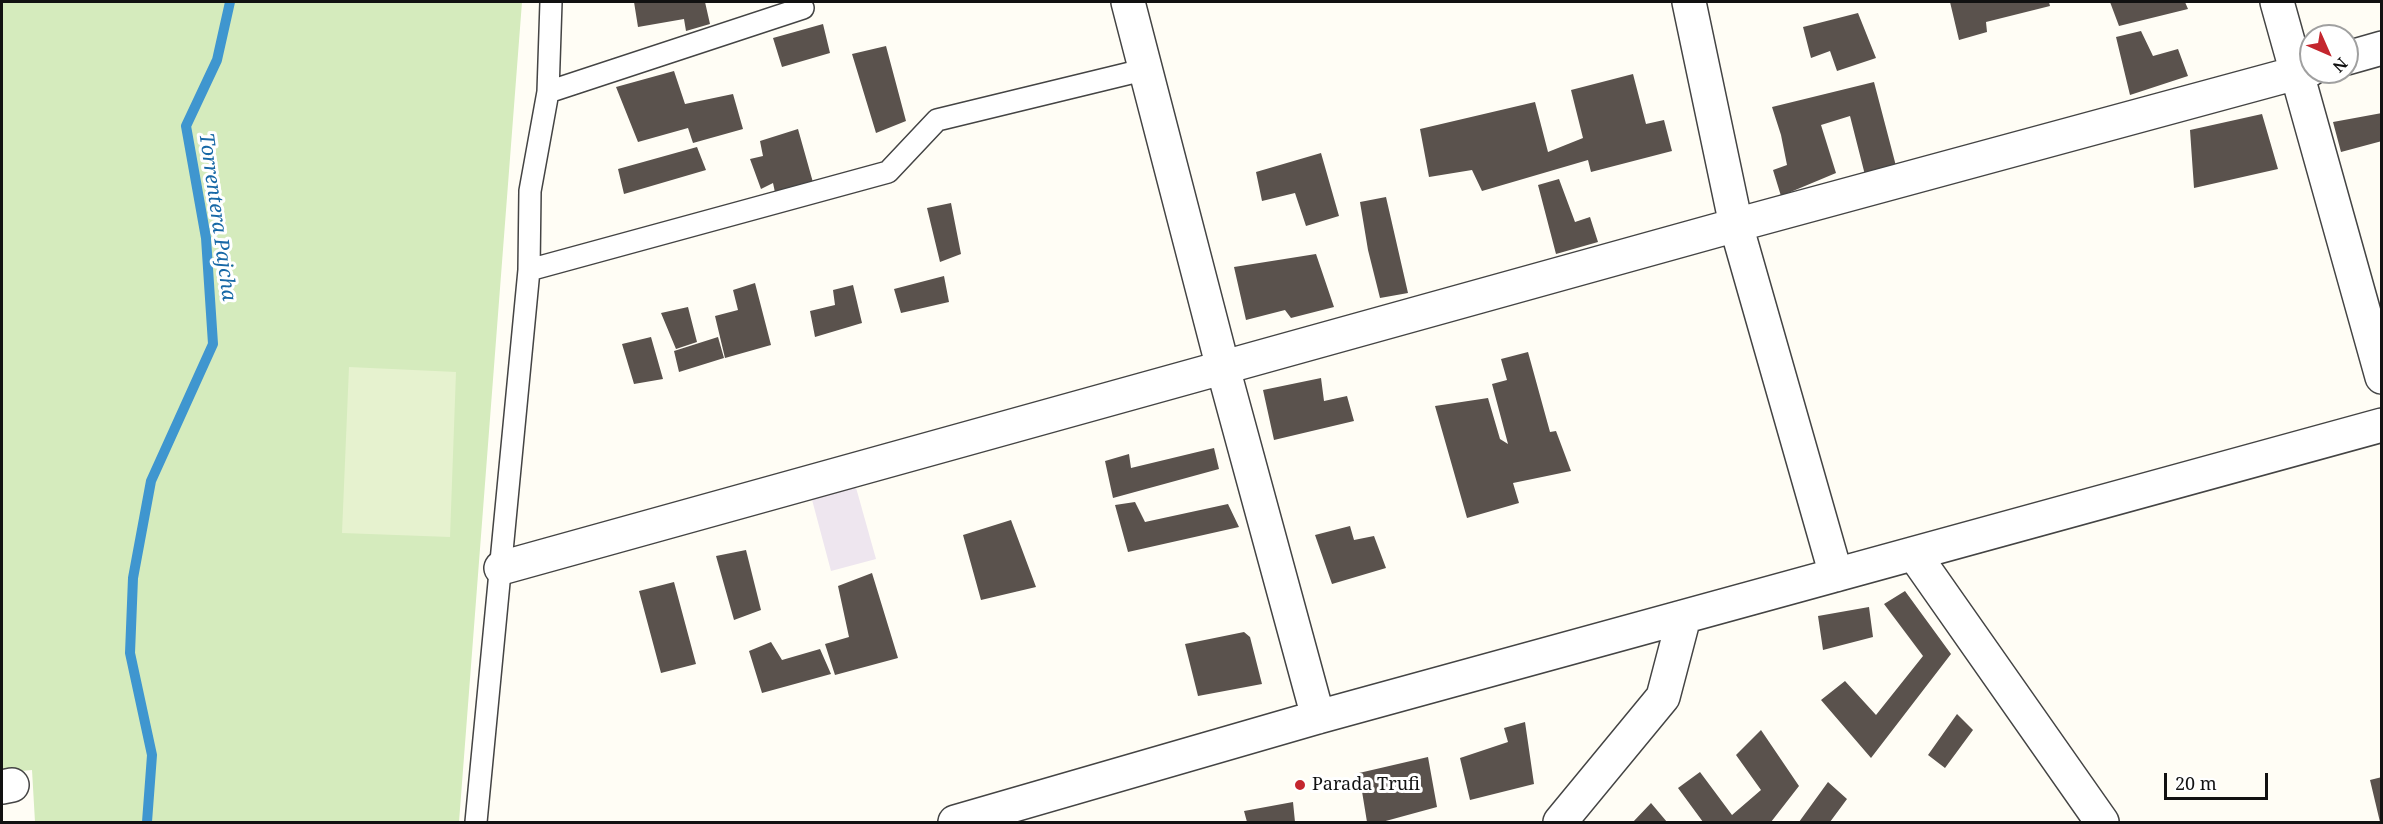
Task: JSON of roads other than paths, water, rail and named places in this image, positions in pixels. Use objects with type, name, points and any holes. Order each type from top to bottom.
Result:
[{"type":"street","points":[[1128,2],[1223,368],[1318,717]]},
{"type":"street","points":[[1689,2],[1736,225],[1836,575]]},
{"type":"street","points":[[2277,2],[2299,60]]},
{"type":"street","points":[[2359,55],[2382,48]]},
{"type":"street","points":[[501,568],[1736,225],[2299,72]]},
{"type":"street","points":[[2306,84],[2382,377]]},
{"type":"street","points":[[955,822],[1318,717],[2382,425]]},
{"type":"street","points":[[1914,554],[2102,822]]},
{"type":"street","points":[[1560,822],[1663,697],[1684,617]]},
{"type":"lane","points":[[476,822],[530,270],[530,191],[548,92],[551,2]]},
{"type":"lane","points":[[548,92],[803,8]]},
{"type":"lane","points":[[530,270],[888,172],[937,120],[1147,69]]},
{"type":"waterway","name":"Torrentera Pajcha","points":[[147,822],[152,755],[130,653],[133,578],[151,481],[213,344],[206,238],[186,126],[217,60],[230,2]]},
{"type":"place","name":"Parada Trufi","points":[[1300,785]]}]
